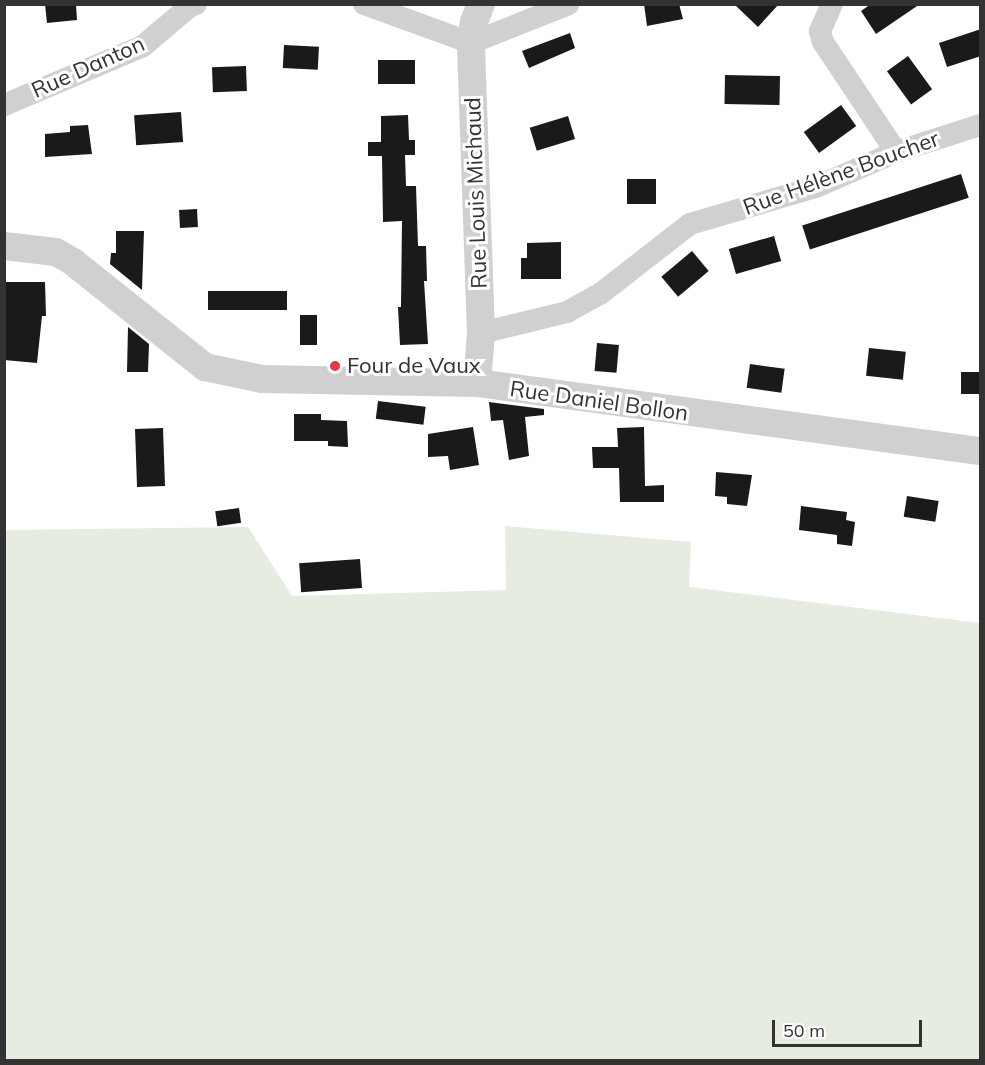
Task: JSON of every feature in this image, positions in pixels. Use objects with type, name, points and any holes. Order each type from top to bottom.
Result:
[{"type":"street","name":"Rue Danton","points":[[4,105],[143,46],[190,6],[196,4]]},
{"type":"street","points":[[364,4],[471,43],[569,4]]},
{"type":"street","name":"Rue Louis Michaud","points":[[477,383],[481,333],[471,43],[474,22],[482,4]]},
{"type":"street","points":[[832,4],[820,31],[823,42],[896,152]]},
{"type":"street","name":"Rue Hélène Boucher","points":[[481,333],[567,312],[600,294],[690,224],[816,187],[896,152],[981,125]]},
{"type":"street","name":"Rue Daniel Bollon","points":[[4,246],[56,252],[73,262],[205,367],[262,379],[477,383],[550,395],[981,451]]},
{"type":"shaded area","points":[[505,526],[691,542],[689,587],[980,623],[980,1060],[5,1060],[5,530],[248,527],[292,596],[506,590]]},
{"type":"building","points":[[45,4],[76,4],[77,20],[47,23]]},
{"type":"building","points":[[644,4],[679,4],[683,19],[647,26]]},
{"type":"building","points":[[734,4],[779,4],[758,27]]},
{"type":"building","points":[[871,4],[920,4],[876,34],[861,11]]},
{"type":"building","points":[[981,29],[981,56],[947,67],[939,43]]},
{"type":"building","points":[[570,33],[575,48],[529,68],[522,51]]},
{"type":"building","points":[[284,45],[319,47],[318,70],[283,68]]},
{"type":"building","points":[[908,56],[932,89],[911,104],[887,71]]},
{"type":"building","points":[[378,60],[415,60],[415,84],[378,84]]},
{"type":"building","points":[[246,66],[247,91],[213,92],[212,67]]},
{"type":"building","points":[[725,75],[780,76],[779,105],[724,104]]},
{"type":"building","points":[[841,105],[856,126],[819,153],[804,132]]},
{"type":"building","points":[[181,112],[183,142],[136,145],[134,115]]},
{"type":"building","points":[[408,115],[409,140],[415,140],[415,155],[405,155],[406,186],[416,186],[418,246],[426,246],[427,281],[424,281],[428,344],[400,345],[398,307],[401,307],[402,221],[383,222],[382,156],[368,156],[368,142],[381,142],[381,116]]},
{"type":"building","points":[[568,116],[575,139],[537,151],[530,128]]},
{"type":"building","points":[[88,125],[92,154],[45,157],[45,134],[70,132],[70,126]]},
{"type":"building","points":[[961,174],[969,198],[810,249],[802,226]]},
{"type":"building","points":[[627,179],[656,179],[656,204],[627,204]]},
{"type":"building","points":[[197,209],[198,227],[180,228],[179,210]]},
{"type":"building","points":[[116,231],[144,231],[142,290],[110,264],[111,253],[116,253]]},
{"type":"building","points":[[774,236],[781,261],[736,274],[729,249]]},
{"type":"building","points":[[561,242],[561,279],[521,279],[521,258],[527,258],[527,243]]},
{"type":"building","points":[[692,251],[709,271],[678,297],[661,277]]},
{"type":"building","points":[[4,282],[45,282],[46,316],[42,316],[37,363],[4,360]]},
{"type":"building","points":[[208,291],[287,291],[287,310],[208,310]]},
{"type":"building","points":[[300,315],[317,315],[317,345],[300,345]]},
{"type":"building","points":[[128,327],[149,344],[148,372],[127,372]]},
{"type":"building","points":[[597,343],[619,345],[616,373],[595,371]]},
{"type":"building","points":[[869,348],[906,352],[903,380],[866,376]]},
{"type":"building","points":[[750,364],[785,369],[781,393],[747,388]]},
{"type":"building","points":[[961,372],[980,372],[980,394],[961,394]]},
{"type":"building","points":[[378,401],[426,407],[423,425],[376,419]]},
{"type":"building","points":[[489,402],[544,409],[544,415],[525,417],[529,456],[509,460],[503,420],[491,421]]},
{"type":"building","points":[[294,414],[321,414],[321,420],[347,421],[348,447],[328,446],[328,441],[294,441]]},
{"type":"building","points":[[473,427],[479,465],[450,470],[448,456],[428,457],[428,434]]},
{"type":"building","points":[[644,427],[645,486],[664,485],[664,502],[620,502],[619,468],[593,468],[592,447],[618,447],[617,428]]},
{"type":"building","points":[[163,428],[165,486],[137,487],[135,429]]},
{"type":"building","points":[[716,472],[752,475],[747,506],[727,504],[727,497],[715,496]]},
{"type":"building","points":[[907,496],[939,501],[935,522],[904,517]]},
{"type":"building","points":[[801,506],[847,512],[846,520],[855,522],[852,546],[837,544],[837,535],[799,530]]},
{"type":"building","points":[[239,508],[241,523],[217,526],[215,511]]},
{"type":"building","points":[[360,559],[362,588],[301,592],[299,563]]},
{"type":"place","name":"Four de Vaux","points":[[335,366]]}]
